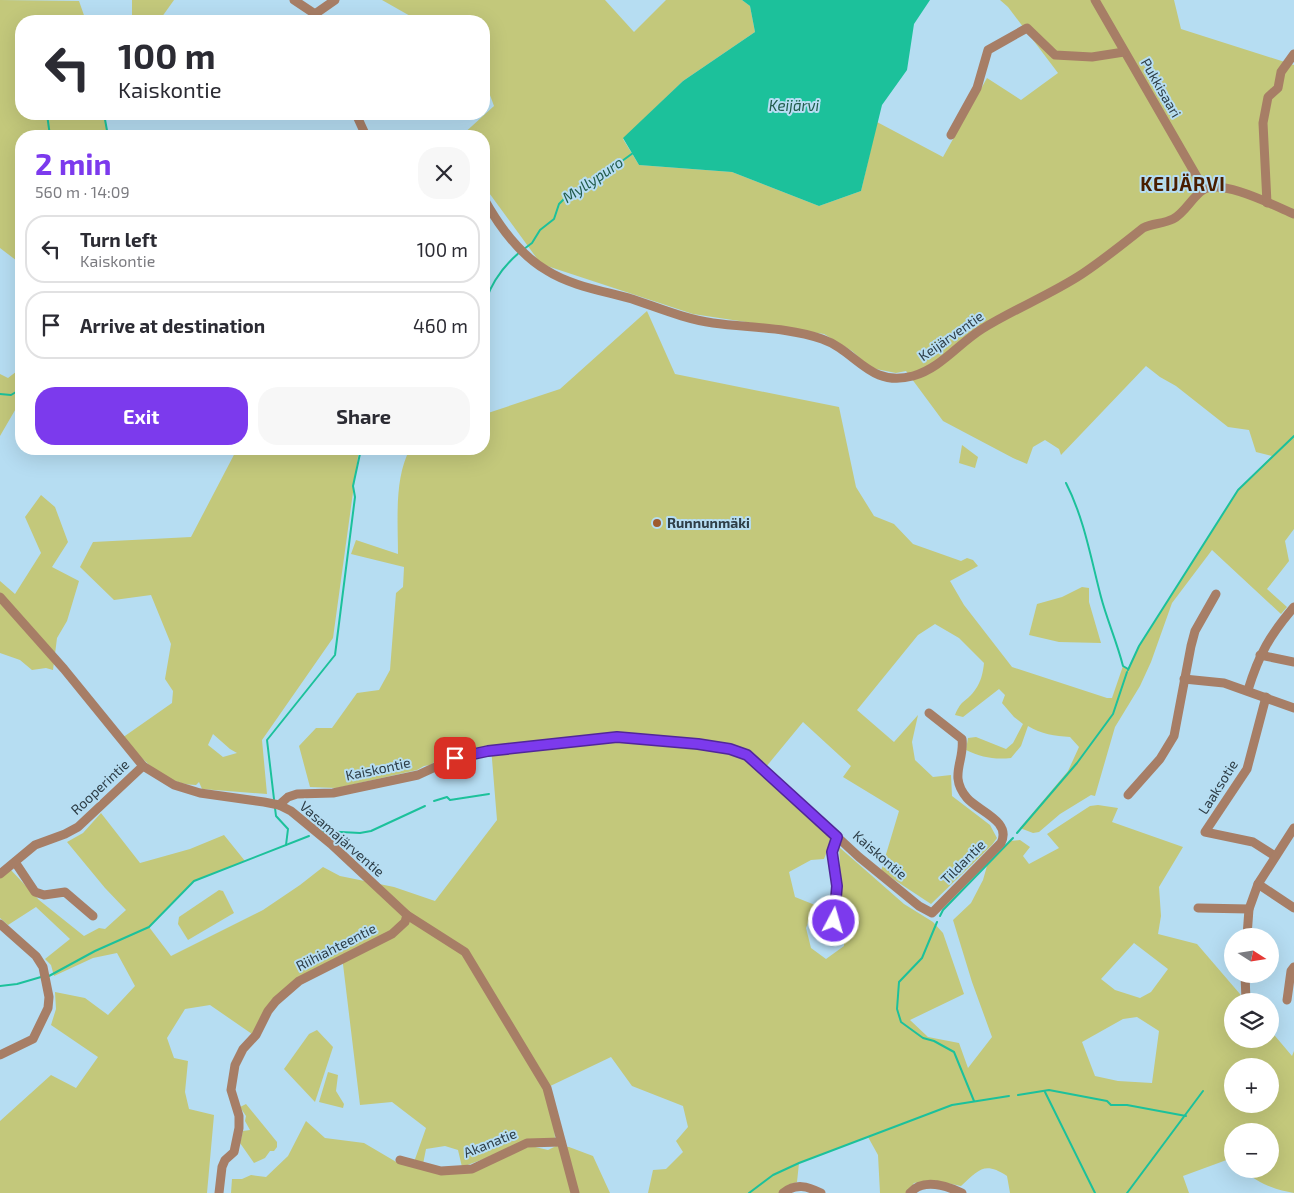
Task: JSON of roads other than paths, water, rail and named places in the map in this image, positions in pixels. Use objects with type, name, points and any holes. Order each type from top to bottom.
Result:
[{"type":"street","points":[[294,0],[313,15]]},
{"type":"street","points":[[320,15],[335,0]]},
{"type":"street","name":"Pukkisaari","points":[[1095,0],[1204,189]]},
{"type":"street","points":[[951,135],[977,88],[988,50],[1027,28],[1055,55],[1092,57],[1124,52]]},
{"type":"street","points":[[1267,203],[1263,123],[1268,97],[1278,88],[1281,72],[1294,54]]},
{"type":"street","points":[[1204,189],[1215,186],[1228,188],[1294,214]]},
{"type":"street","name":"Keijärventie","points":[[490,209],[502,228],[516,244],[545,270],[564,279],[688,318],[798,333],[822,339],[834,344],[866,370],[876,375],[904,378],[922,373],[938,364],[950,356],[966,339],[983,328],[1082,274],[1143,228],[1174,218],[1204,189]]},
{"type":"street","points":[[1128,795],[1160,759],[1174,736],[1195,631],[1216,594]]},
{"type":"street","name":"Vasamajärventie","points":[[0,597],[64,670],[143,766],[174,785],[200,793],[279,805],[291,811],[331,844],[408,915],[465,952],[547,1088],[574,1193]]},
{"type":"street","points":[[1248,690],[1260,654],[1268,640],[1294,607]]},
{"type":"street","points":[[1260,654],[1294,662]]},
{"type":"street","points":[[1184,679],[1213,680],[1248,690],[1294,708]]},
{"type":"street","name":"Laaksotie","points":[[1266,697],[1247,769],[1205,832],[1253,842],[1275,856]]},
{"type":"street","name":"Tildantie","points":[[929,713],[962,739],[963,746],[957,773],[962,791],[972,803],[1001,826],[1004,836],[1001,843],[932,913]]},
{"type":"street","name":"Kaiskontie","points":[[279,805],[288,797],[297,794],[333,793],[418,776],[455,758],[488,751],[617,737],[717,747],[747,755],[889,882],[919,906],[932,913]]},
{"type":"street","name":"Rooperintie","points":[[0,874],[35,845],[78,827],[143,766]]},
{"type":"street","points":[[1248,928],[1249,909],[1258,884],[1294,828]]},
{"type":"street","points":[[834,921],[837,886],[832,852],[837,837]]},
{"type":"street","points":[[15,862],[35,892],[44,895],[65,892],[93,916]]},
{"type":"street","points":[[1258,884],[1294,908]]},
{"type":"street","points":[[1198,908],[1249,909]]},
{"type":"street","name":"Riihiahteentie","points":[[219,1193],[222,1167],[234,1152],[238,1135],[239,1116],[231,1090],[235,1065],[243,1049],[256,1035],[268,1012],[276,1001],[299,981],[392,934],[405,922],[408,915]]},
{"type":"street","points":[[0,924],[36,956],[46,976],[48,1008],[33,1039],[0,1055]]},
{"type":"street","points":[[1287,1000],[1291,971],[1294,967]]},
{"type":"street","name":"Akanatie","points":[[400,1160],[442,1171],[472,1169],[527,1143],[561,1142]]},
{"type":"street","points":[[910,1193],[916,1187],[931,1184],[954,1189],[962,1193]]},
{"type":"street","points":[[783,1193],[798,1186],[808,1187],[821,1193]]},
{"type":"water","name":"Keijärvi","points":[[742,0],[930,0],[914,24],[907,70],[882,105],[861,191],[819,206],[732,172],[639,165],[623,138],[683,81],[755,32],[750,6]]},
{"type":"waterway","points":[[48,120],[49,130]]},
{"type":"waterway","points":[[105,120],[107,130]]},
{"type":"waterway","name":"Myllypuro","points":[[524,249],[532,243],[540,230],[554,219],[559,204],[568,195],[589,185],[633,153]]},
{"type":"waterway","name":"Myllypuro","points":[[490,291],[501,272],[520,252]]},
{"type":"waterway","name":"Myllypuro","points":[[0,394],[11,395],[15,393]]},
{"type":"waterway","points":[[1128,670],[1139,646],[1238,490],[1294,436]]},
{"type":"waterway","points":[[274,799],[267,740],[335,655],[355,497],[353,486],[360,455]]},
{"type":"waterway","points":[[1066,483],[1078,510],[1103,606],[1123,666],[1128,669]]},
{"type":"waterway","points":[[1017,833],[1077,763],[1113,714],[1127,672]]},
{"type":"waterway","points":[[434,801],[447,797],[450,800],[489,794]]},
{"type":"waterway","points":[[322,831],[360,833],[371,831],[425,806]]},
{"type":"waterway","points":[[275,808],[276,816],[288,829],[286,845]]},
{"type":"waterway","points":[[49,976],[95,951],[149,927],[194,881],[309,836]]},
{"type":"waterway","points":[[940,916],[943,910],[1013,838]]},
{"type":"waterway","points":[[937,922],[922,958],[899,982],[897,1009],[901,1022],[923,1038],[934,1041],[954,1052],[974,1101]]},
{"type":"waterway","points":[[0,986],[17,984],[41,977]]},
{"type":"waterway","points":[[1018,1095],[1049,1090],[1107,1101],[1111,1105],[1127,1105],[1186,1116]]},
{"type":"waterway","points":[[1127,1193],[1203,1091]]},
{"type":"waterway","points":[[1045,1092],[1095,1193]]},
{"type":"waterway","points":[[749,1193],[773,1175],[799,1163],[952,1105],[1009,1096]]},
{"type":"place","name":"Runnunmäki","points":[[657,523]]},
{"type":"district","name":"KEIJÄRVI","points":[[1183,184]]}]
